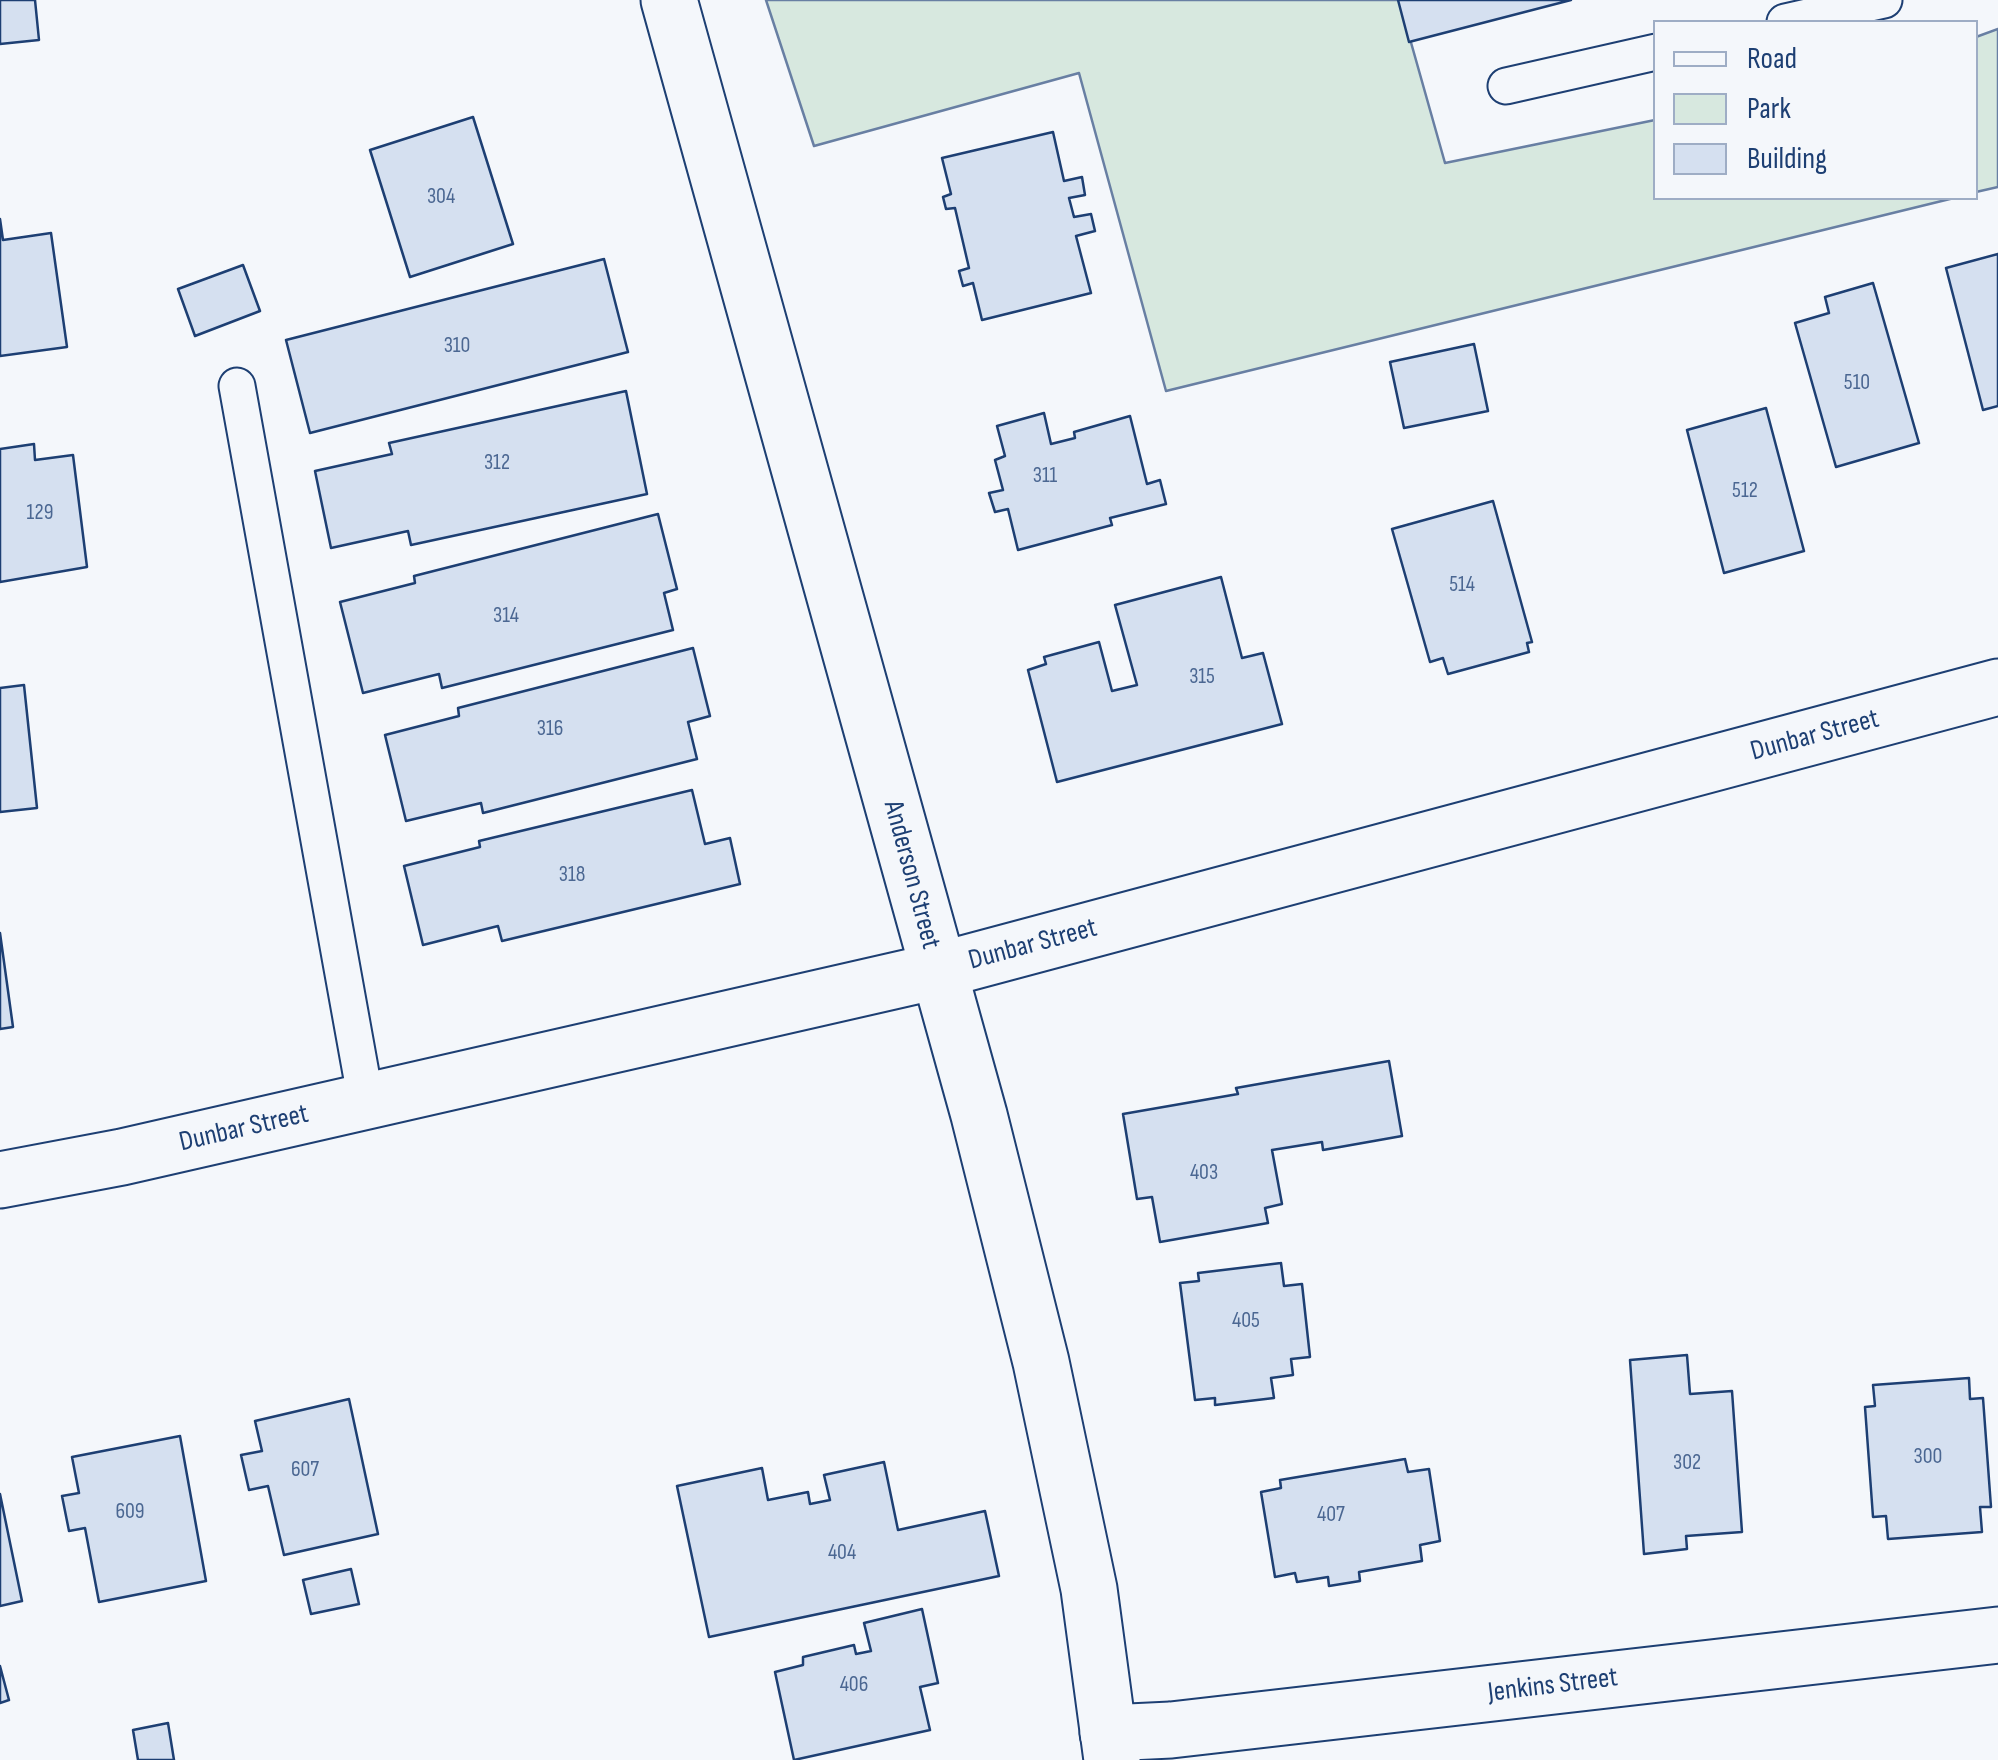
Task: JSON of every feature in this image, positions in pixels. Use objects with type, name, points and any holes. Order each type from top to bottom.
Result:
[{"type":"street","name":"Anderson Street","points":[[669,0],[979,1115],[1041,1362],[1089,1589],[1110,1747]]},
{"type":"street","name":"Dunbar Street","points":[[0,1180],[122,1157],[937,971],[1998,688]]},
{"type":"street","name":"Jenkins Street","points":[[1110,1747],[1171,1730],[1998,1635]]},
{"type":"lane","points":[[1794,20],[1884,0]]},
{"type":"lane","points":[[1506,86],[1653,53]]},
{"type":"lane","points":[[237,386],[366,1101]]},
{"type":"green space","points":[[766,0],[1399,0],[1445,163],[1653,120],[1653,200],[1946,200],[1166,391],[1079,73],[814,146]]},
{"type":"green space","points":[[1998,29],[1998,187],[1978,192],[1978,36]]},
{"type":"building","points":[[0,0],[35,0],[39,40],[0,44]]},
{"type":"building","points":[[1398,0],[1571,0],[1409,42]]},
{"type":"building","points":[[473,117],[513,244],[410,277],[370,150]]},
{"type":"building","points":[[1053,132],[1064,181],[1082,177],[1085,195],[1069,198],[1074,217],[1091,214],[1095,231],[1076,236],[1091,293],[982,320],[973,283],[963,286],[959,271],[969,268],[955,208],[946,209],[943,197],[951,194],[942,158]]},
{"type":"building","points":[[0,219],[3,240],[51,233],[67,347],[0,356]]},
{"type":"building","points":[[1998,254],[1998,406],[1983,410],[1946,268]]},
{"type":"building","points":[[604,259],[628,352],[310,433],[286,340]]},
{"type":"building","points":[[243,265],[260,311],[195,336],[178,289]]},
{"type":"building","points":[[1873,283],[1919,443],[1836,467],[1795,323],[1829,313],[1825,297]]},
{"type":"building","points":[[1474,344],[1488,411],[1404,428],[1390,362]]},
{"type":"building","points":[[626,391],[647,494],[411,545],[408,531],[331,548],[315,471],[392,454],[389,443]]},
{"type":"building","points":[[1766,408],[1804,551],[1724,573],[1687,430]]},
{"type":"building","points":[[1044,413],[1051,444],[1075,438],[1074,432],[1130,416],[1147,484],[1160,480],[1166,504],[1110,518],[1112,525],[1018,550],[1008,509],[995,512],[989,493],[1003,490],[995,460],[1005,456],[997,426]]},
{"type":"building","points":[[34,444],[35,460],[73,455],[87,567],[0,582],[0,449]]},
{"type":"building","points":[[1493,501],[1532,642],[1527,643],[1529,652],[1448,674],[1443,658],[1430,662],[1392,529]]},
{"type":"building","points":[[658,514],[677,589],[664,593],[673,630],[442,688],[439,674],[363,693],[340,602],[415,583],[414,576]]},
{"type":"building","points":[[1221,577],[1242,658],[1263,653],[1282,724],[1057,782],[1028,670],[1046,664],[1044,657],[1099,642],[1112,691],[1137,685],[1115,605]]},
{"type":"building","points":[[693,648],[710,716],[688,722],[697,759],[483,813],[481,803],[406,821],[385,735],[459,716],[458,708]]},
{"type":"building","points":[[24,685],[37,808],[0,812],[0,688]]},
{"type":"building","points":[[692,790],[705,844],[730,838],[740,884],[502,941],[498,926],[423,945],[404,866],[480,847],[479,841]]},
{"type":"building","points":[[0,933],[13,1027],[0,1029]]},
{"type":"building","points":[[1389,1061],[1402,1136],[1323,1150],[1322,1142],[1272,1150],[1282,1204],[1265,1208],[1268,1223],[1160,1242],[1152,1197],[1137,1199],[1123,1114],[1238,1094],[1236,1088]]},
{"type":"building","points":[[1281,1263],[1284,1286],[1302,1284],[1310,1357],[1291,1359],[1293,1375],[1271,1378],[1274,1398],[1215,1405],[1215,1398],[1195,1400],[1180,1283],[1199,1281],[1198,1273]]},
{"type":"building","points":[[1687,1355],[1690,1394],[1732,1391],[1742,1532],[1686,1536],[1687,1549],[1644,1554],[1630,1360]]},
{"type":"building","points":[[1969,1378],[1970,1399],[1983,1398],[1991,1507],[1980,1507],[1982,1532],[1888,1539],[1886,1516],[1873,1517],[1865,1407],[1875,1406],[1873,1385]]},
{"type":"building","points":[[349,1399],[378,1534],[284,1555],[268,1486],[249,1490],[241,1455],[262,1451],[255,1421]]},
{"type":"building","points":[[180,1436],[206,1581],[99,1602],[85,1528],[69,1531],[62,1496],[79,1493],[72,1457]]},
{"type":"building","points":[[1405,1459],[1408,1472],[1429,1469],[1440,1541],[1420,1545],[1422,1561],[1359,1572],[1360,1581],[1329,1586],[1328,1577],[1297,1582],[1295,1573],[1275,1577],[1261,1492],[1281,1488],[1280,1480]]},
{"type":"building","points":[[884,1462],[898,1530],[985,1511],[999,1576],[709,1637],[677,1486],[762,1468],[768,1500],[808,1492],[810,1504],[830,1500],[824,1475]]},
{"type":"building","points":[[0,1494],[22,1601],[0,1606]]},
{"type":"building","points":[[351,1569],[359,1604],[311,1614],[303,1580]]},
{"type":"building","points":[[922,1609],[938,1683],[920,1687],[930,1730],[794,1760],[775,1672],[803,1665],[803,1657],[854,1645],[856,1654],[871,1651],[864,1623]]},
{"type":"building","points":[[0,1666],[9,1700],[0,1703]]},
{"type":"building","points":[[168,1723],[174,1760],[138,1760],[133,1730]]}]
